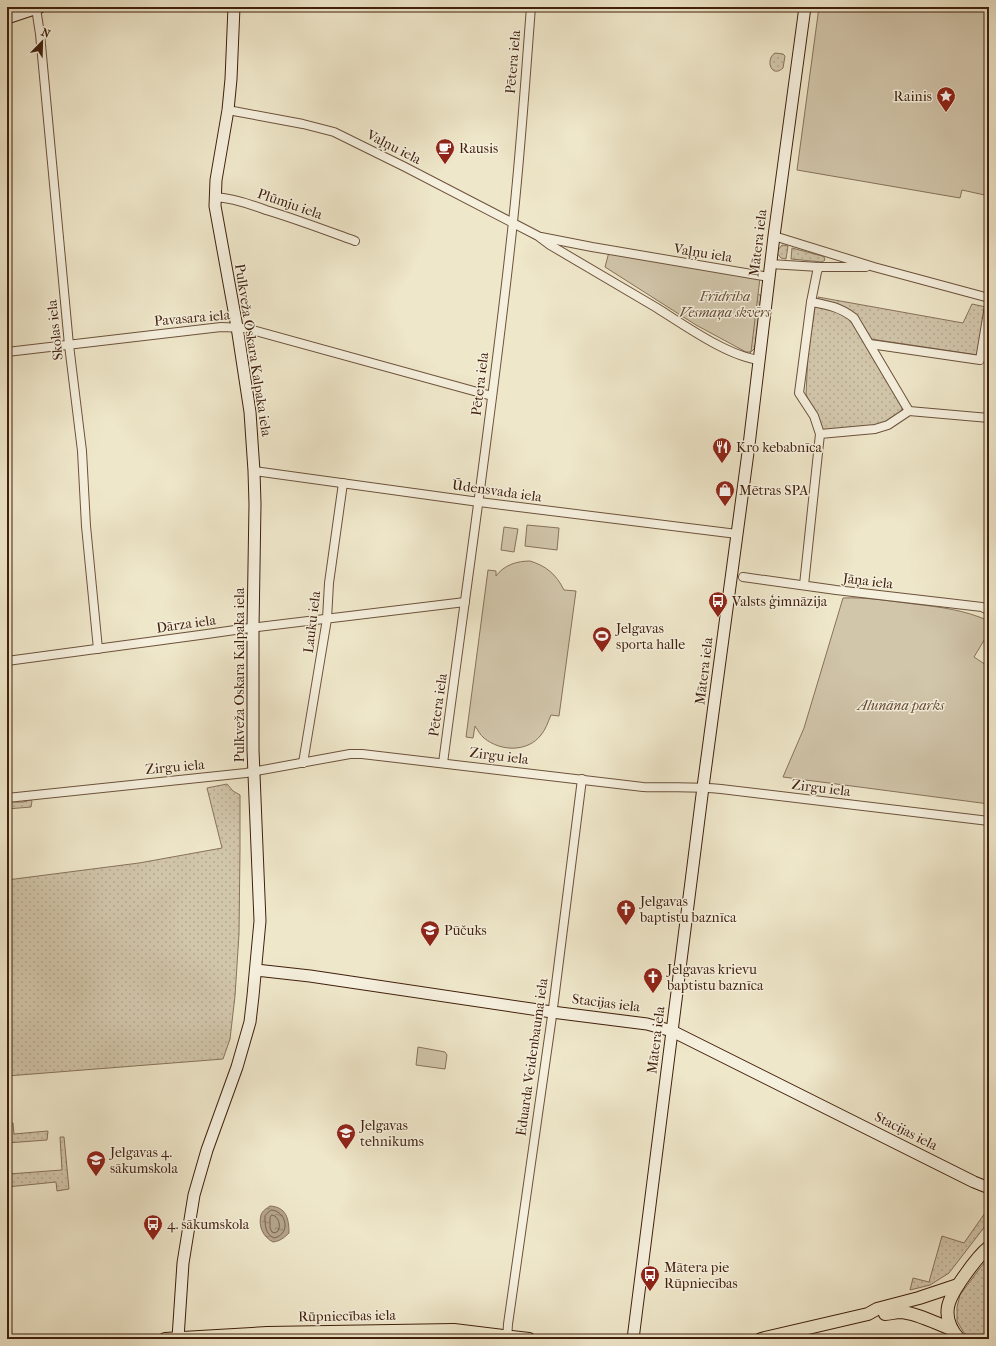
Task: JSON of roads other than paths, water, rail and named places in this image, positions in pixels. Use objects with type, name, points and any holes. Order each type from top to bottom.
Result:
[{"type":"main road","points":[[959,1339],[951,1329],[948,1318],[948,1306],[951,1296],[980,1254],[989,1247]]},
{"type":"main road","points":[[760,1339],[868,1314],[877,1309],[919,1298],[958,1285]]},
{"type":"main road","points":[[868,1314],[878,1315],[900,1312],[918,1316],[951,1329]]},
{"type":"main road","name":"Rūpniecības iela","points":[[164,1339],[267,1333],[399,1330],[454,1330],[529,1339]]},
{"type":"street","name":"Pulkveža Oskara Kalpaka iela","points":[[178,1338],[183,1263],[194,1195],[237,1068],[250,1022],[260,922],[254,772],[254,471],[250,412],[215,197],[216,180],[228,110],[234,7]]},
{"type":"street","name":"Pētera iela","points":[[443,763],[479,502],[513,224],[531,7]]},
{"type":"street","name":"Mātera iela","points":[[633,1339],[703,787],[760,360],[770,264],[805,7]]},
{"type":"street","points":[[7,18],[38,8]]},
{"type":"street","name":"Skolas iela","points":[[38,8],[69,345],[82,451],[86,526],[98,649]]},
{"type":"street","name":"Vaļņu iela","points":[[228,110],[303,124],[334,132],[538,236],[550,245],[706,338],[740,356],[760,360]]},
{"type":"street","name":"Plūmju iela","points":[[215,197],[225,198],[255,206],[354,241]]},
{"type":"street","name":"Vaļņu iela","points":[[538,236],[592,247],[769,277]]},
{"type":"street","points":[[774,236],[874,267],[989,298]]},
{"type":"street","points":[[770,264],[819,267],[874,267]]},
{"type":"street","points":[[804,585],[820,434],[814,416],[799,393],[811,302],[819,267]]},
{"type":"street","points":[[811,302],[837,307],[854,318],[909,411]]},
{"type":"street","points":[[870,344],[980,360],[989,306]]},
{"type":"street","name":"Pavasara iela","points":[[7,352],[221,327],[237,327],[265,332],[492,396]]},
{"type":"street","points":[[820,434],[875,429],[888,425],[909,411],[989,418]]},
{"type":"street","name":"Ūdensvada iela","points":[[254,471],[479,502],[737,534]]},
{"type":"street","name":"Lauku iela","points":[[303,763],[327,619],[329,583],[343,483]]},
{"type":"street","name":"Jāņa iela","points":[[744,577],[982,608],[989,611]]},
{"type":"street","name":"Dārza iela","points":[[7,661],[253,628],[464,602]]},
{"type":"street","name":"Zirgu iela","points":[[7,798],[254,772],[350,754],[362,754],[643,787],[703,787],[989,821]]},
{"type":"street","name":"Eduarda Veidenbauma iela","points":[[507,1337],[552,1012],[582,779]]},
{"type":"street","name":"Stacijas iela","points":[[256,970],[310,976],[552,1012],[647,1024],[672,1030],[974,1182],[989,1188]]},
{"type":"street","points":[[974,1182],[989,1196]]},
{"type":"water","points":[[270,1206],[280,1209],[286,1214],[289,1228],[289,1233],[284,1238],[273,1242],[266,1237],[262,1231],[260,1223],[262,1214]]},
{"type":"place","name":"Rainis","points":[[946,113]]},
{"type":"place","name":"Rausis","points":[[445,165]]},
{"type":"place","name":"Kro kebabnīca","points":[[722,464]]},
{"type":"place","name":"Mētras SPA","points":[[725,507]]},
{"type":"place","name":"Valsts ģimnāzija","points":[[718,618]]},
{"type":"place","name":"Jelgavas sporta halle","points":[[602,653]]},
{"type":"place","name":"Jelgavas baptistu baznīca","points":[[626,926]]},
{"type":"place","name":"Pūčuks","points":[[430,947]]},
{"type":"place","name":"Jelgavas krievu baptistu baznīca","points":[[653,994]]},
{"type":"place","name":"Jelgavas tehnikums","points":[[346,1150]]},
{"type":"place","name":"Jelgavas 4. sākumskola","points":[[96,1177]]},
{"type":"place","name":"4. sākumskola","points":[[153,1241]]},
{"type":"place","name":"Mātera pie Rūpniecības","points":[[650,1292]]},
{"type":"park label","name":"Frīdriha Vesmaņa skvērs","points":[[725,304]]},
{"type":"park label","name":"Alunāna parks","points":[[901,705]]}]
